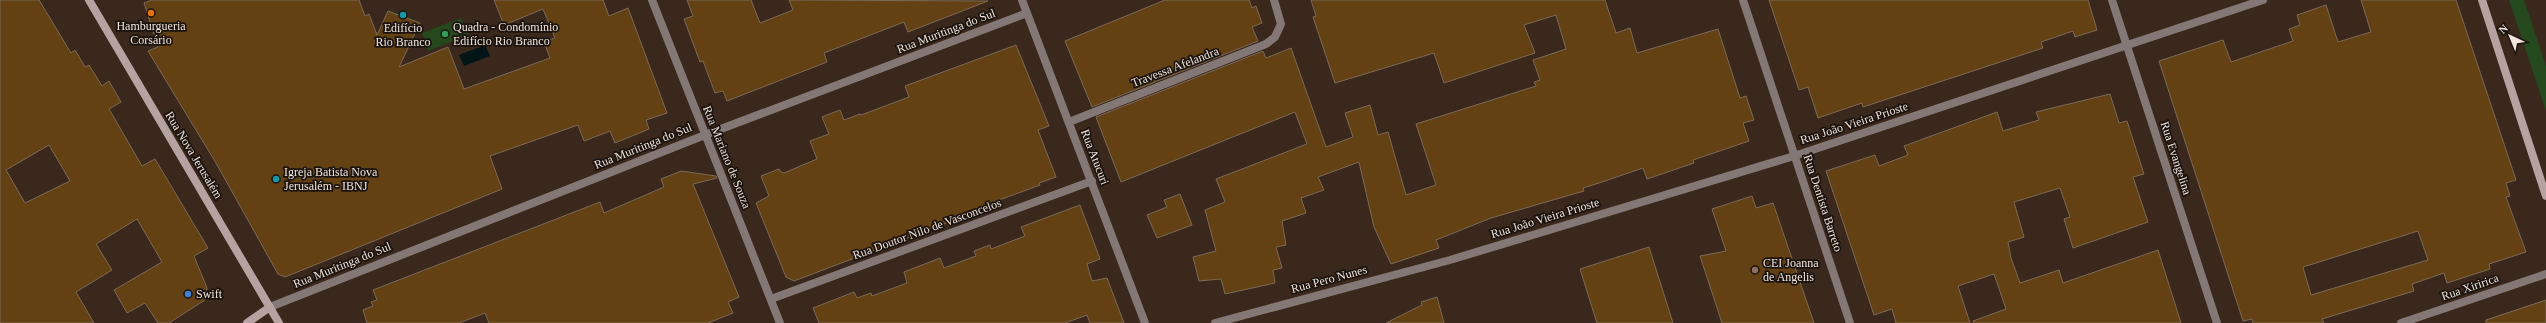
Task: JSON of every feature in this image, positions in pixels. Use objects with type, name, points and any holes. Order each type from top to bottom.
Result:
[{"type":"street","name":"Rua Nova Jerusalém","points":[[89,0],[279,323]]},
{"type":"street","name":"Rua Mariano de Souza","points":[[652,0],[780,323]]},
{"type":"street","name":"Rua Atucuri","points":[[1022,0],[1145,323]]},
{"type":"street","name":"Travessa Afelandra","points":[[1069,122],[1266,44],[1275,37],[1281,24],[1274,0]]},
{"type":"street","name":"Rua Dentista Barreto","points":[[1744,0],[1850,323]]},
{"type":"street","name":"Rua Evangelina","points":[[2112,0],[2217,323]]},
{"type":"street","name":"Rua João Vieira Prioste","points":[[1450,260],[1794,156],[2263,0]]},
{"type":"street","points":[[2482,0],[2546,196]]},
{"type":"street","name":"Rua Muritinga do Sul","points":[[270,307],[705,135],[1027,13]]},
{"type":"street","name":"Rua Doutor Nilo de Vasconcelos","points":[[771,299],[1092,181]]},
{"type":"street","name":"Rua Pero Nunes","points":[[1215,323],[1450,260]]},
{"type":"street","name":"Rua Xiririca","points":[[2401,323],[2546,274]]},
{"type":"street","points":[[247,323],[270,307]]},
{"type":"green space","points":[[2509,0],[2524,0],[2546,66],[2546,111]]},
{"type":"green space","name":"Quadra - Condomínio Edifício Rio Branco","points":[[461,18],[468,35],[428,51],[422,33]]},
{"type":"shaded area","points":[[485,45],[490,56],[464,66],[459,55]]},
{"type":"building","points":[[0,0],[39,0],[71,53],[75,50],[85,67],[89,65],[102,86],[109,81],[121,102],[109,109],[142,166],[155,159],[208,248],[194,256],[207,288],[205,300],[169,323],[158,323],[145,303],[127,313],[114,290],[162,262],[137,219],[96,244],[112,270],[76,292],[94,323],[0,323]],"holes":[[[49,145],[70,181],[25,203],[6,170]]]},
{"type":"building","points":[[152,0],[359,0],[365,16],[369,14],[377,35],[388,11],[420,23],[399,67],[448,47],[464,89],[550,58],[544,42],[555,38],[543,9],[504,25],[494,0],[603,0],[609,16],[628,8],[667,113],[646,120],[649,129],[615,143],[610,131],[584,141],[578,125],[490,156],[502,189],[285,277],[278,274],[216,163],[148,51],[158,47],[144,3]]},
{"type":"building","points":[[687,0],[751,0],[760,23],[793,10],[789,0],[988,1],[908,32],[904,22],[824,53],[827,62],[727,101],[723,91],[715,93],[703,61],[700,62],[684,19],[693,16]]},
{"type":"building","points":[[1165,0],[1249,0],[1252,8],[1256,6],[1262,23],[1252,27],[1258,41],[1092,107],[1065,41]]},
{"type":"building","points":[[1311,0],[1605,0],[1616,33],[1630,28],[1637,53],[1718,29],[1740,98],[1746,96],[1754,120],[1743,123],[1749,141],[1693,160],[1694,163],[1647,179],[1643,168],[1583,188],[1584,191],[1491,218],[1436,240],[1439,248],[1391,264],[1374,227],[1359,162],[1318,177],[1324,190],[1301,198],[1306,213],[1282,221],[1286,245],[1276,247],[1282,268],[1273,270],[1275,283],[1225,294],[1221,279],[1199,281],[1193,257],[1216,251],[1205,210],[1225,202],[1216,179],[1307,144],[1295,112],[1121,182],[1096,117],[1263,51],[1266,58],[1291,48],[1326,147],[1353,137],[1345,113],[1370,105],[1378,135],[1388,132],[1406,195],[1436,185],[1416,124],[1536,86],[1534,82],[1540,80],[1533,60],[1566,49],[1556,15],[1524,25],[1535,53],[1444,83],[1434,53],[1335,83],[1313,17],[1316,16]]},
{"type":"building","points":[[1769,0],[2088,0],[2097,30],[2075,37],[2073,31],[2041,42],[2043,48],[1863,107],[1862,103],[1818,118],[1808,87],[1799,90]]},
{"type":"building","points":[[2361,0],[2456,0],[2516,180],[2506,183],[2510,196],[2506,197],[2526,252],[2489,264],[2490,269],[2447,283],[2444,273],[2412,284],[2414,291],[2322,319],[2324,323],[2253,323],[2252,319],[2243,321],[2159,61],[2223,40],[2231,62],[2293,41],[2289,29],[2300,25],[2297,15],[2326,5],[2338,42],[2371,32]],"holes":[[[2418,231],[2428,260],[2311,295],[2303,267]]]},
{"type":"building","points":[[1016,45],[1049,126],[1038,130],[1056,177],[1039,183],[1040,185],[972,210],[973,213],[794,281],[786,277],[756,203],[769,196],[761,176],[779,169],[784,173],[817,159],[810,141],[829,134],[822,117],[840,110],[844,120],[860,114],[861,115],[909,97],[905,86]]},
{"type":"building","points":[[2110,94],[2119,123],[2127,121],[2144,174],[2133,177],[2148,222],[2073,248],[2064,219],[2070,217],[2060,188],[2014,202],[2024,237],[2008,242],[2011,258],[2020,283],[2059,270],[2063,283],[2158,250],[2181,323],[1974,323],[1973,321],[2006,309],[1994,274],[1958,286],[1970,323],[1896,323],[1892,309],[1874,315],[1826,171],[1875,155],[1879,166],[1908,155],[1904,146],[1997,112],[2003,131],[2039,120],[2036,112]]},
{"type":"building","points":[[681,171],[716,176],[717,178],[693,184],[739,297],[728,302],[733,313],[708,323],[489,323],[485,313],[459,323],[367,323],[363,310],[373,306],[371,302],[377,300],[373,290],[600,202],[604,213],[664,187],[661,179]]},
{"type":"building","points":[[1180,194],[1192,225],[1157,238],[1147,215],[1167,207],[1164,200]]},
{"type":"building","name":"CEI Joanna de Angelis","points":[[1752,196],[1756,208],[1773,203],[1814,323],[1722,323],[1700,256],[1726,251],[1712,209]]},
{"type":"building","points":[[1080,205],[1100,259],[1087,264],[1092,281],[1107,278],[1124,323],[1090,323],[1087,315],[1065,323],[819,323],[813,308],[854,292],[857,298],[871,293],[872,296],[907,283],[904,272],[940,258],[944,268],[976,256],[974,251],[990,245],[991,249],[1025,236],[1021,227]]},
{"type":"building","points":[[1649,247],[1673,323],[1597,323],[1580,269]]},
{"type":"building","points":[[1437,297],[1444,323],[1386,323],[1422,305],[1421,302]]},
{"type":"building","points":[[2546,300],[2546,323],[2486,323],[2486,320]]},
{"type":"place","name":"Hamburgueria Corsário","points":[[151,13]]},
{"type":"place","name":"Edifício Rio Branco","points":[[403,15]]},
{"type":"place","name":"Quadra - Condomínio Edifício Rio Branco","points":[[445,34]]},
{"type":"place","name":"Igreja Batista Nova Jerusalém - IBNJ","points":[[276,179]]},
{"type":"place","name":"CEI Joanna de Angelis","points":[[1755,270]]},
{"type":"place","name":"Swift","points":[[188,294]]}]
